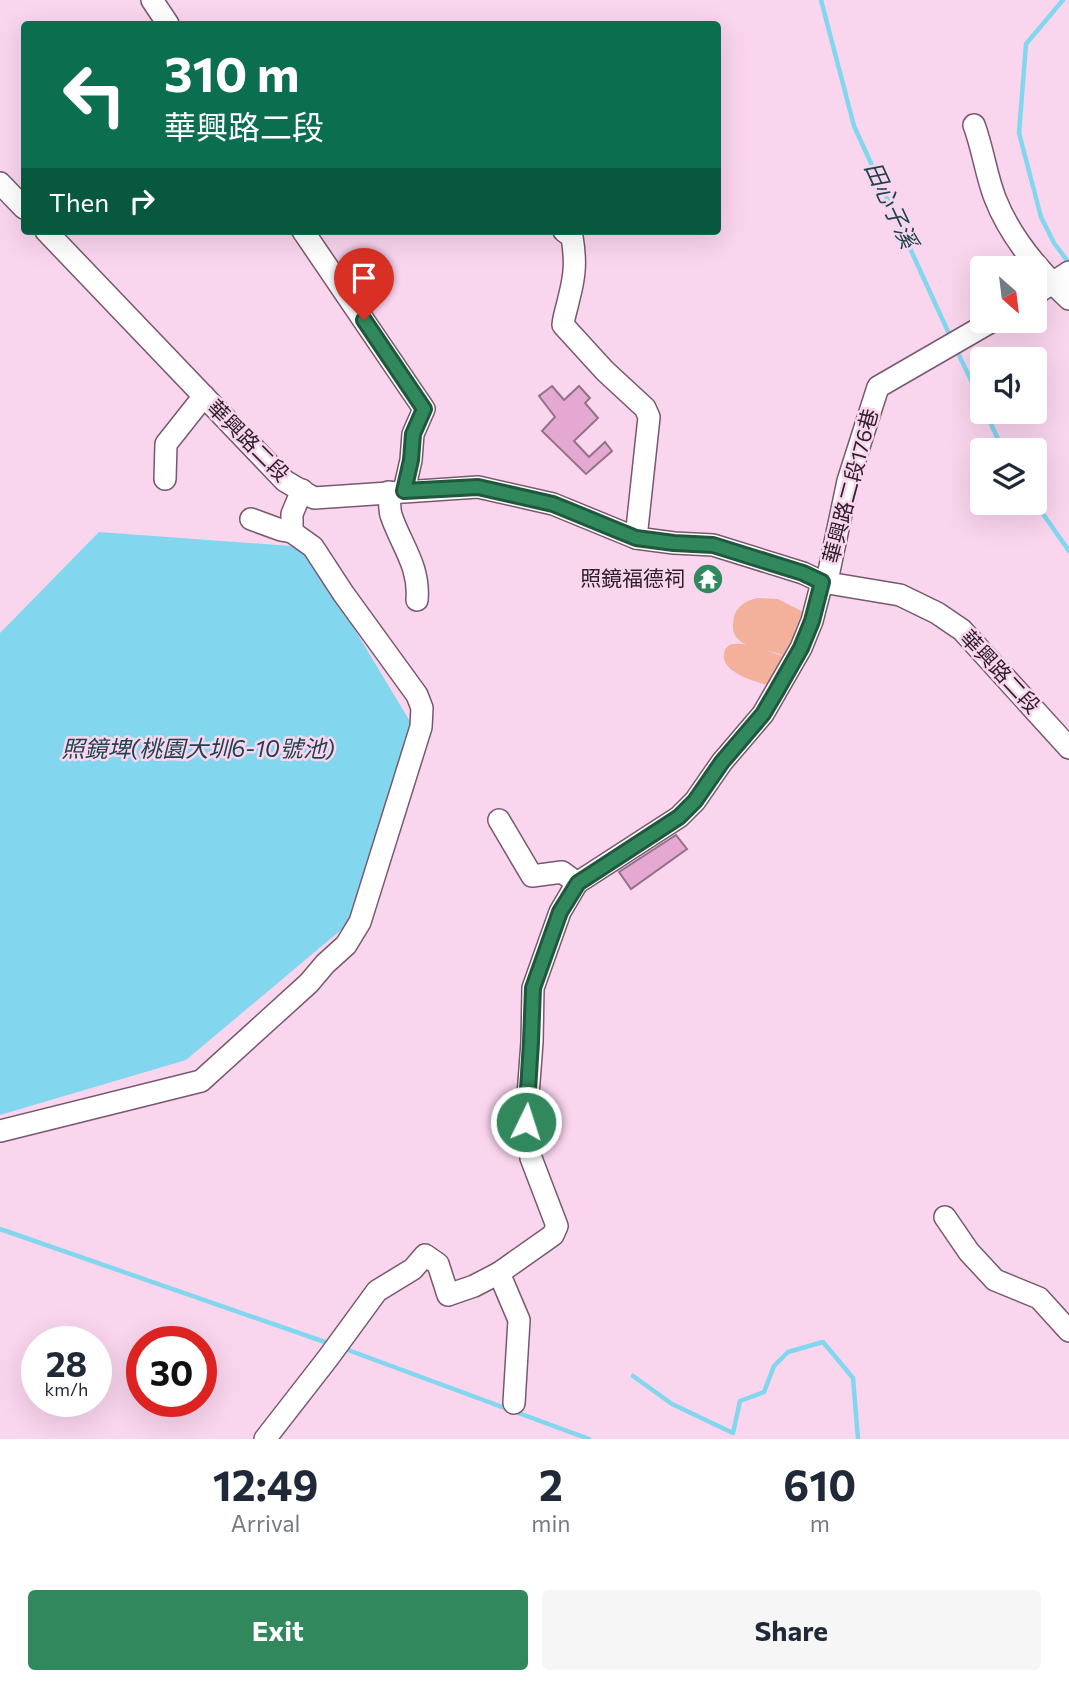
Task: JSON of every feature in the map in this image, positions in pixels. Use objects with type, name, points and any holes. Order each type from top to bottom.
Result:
[{"type":"street","points":[[152,0],[166,21]]},
{"type":"street","points":[[974,125],[982,145],[995,198],[1013,235],[1063,277],[1069,299]]},
{"type":"street","points":[[0,183],[21,205]]},
{"type":"street","name":"華興路二段","points":[[50,235],[285,481],[314,498],[478,487],[553,504],[636,538],[713,545],[803,573],[822,582],[900,595],[937,613],[962,630],[1069,748]]},
{"type":"street","points":[[306,235],[424,409],[413,434],[411,460],[390,513],[412,561],[418,585],[417,600]]},
{"type":"street","points":[[569,235],[572,237],[576,262],[563,325],[605,371],[645,408],[649,417],[636,538]]},
{"type":"street","points":[[1047,287],[1063,277]]},
{"type":"street","name":"華興路二段176巷","points":[[578,883],[671,822],[695,801],[722,762],[763,714],[801,648],[812,621],[822,582],[828,576],[848,481],[878,387],[973,333]]},
{"type":"street","points":[[165,479],[166,444],[204,396]]},
{"type":"street","points":[[292,532],[292,514],[302,491]]},
{"type":"street","points":[[0,1131],[201,1081],[309,983],[346,945],[360,922],[421,727],[422,708],[417,695],[313,547],[292,532],[251,519]]},
{"type":"street","points":[[265,1439],[377,1291],[413,1269],[425,1255],[438,1264],[448,1294],[474,1286],[499,1273],[554,1235],[557,1226],[531,1158],[526,1122],[533,988],[560,912],[578,883],[562,872],[532,876],[499,820]]},
{"type":"street","points":[[945,1217],[969,1252],[995,1280],[1039,1298],[1069,1331]]},
{"type":"street","points":[[499,1273],[519,1320],[514,1403]]},
{"type":"shaded area","points":[[758,598],[778,599],[805,613],[793,649],[771,686],[741,676],[725,661],[724,654],[728,646],[747,645],[735,636],[733,628],[735,614],[746,602]]},
{"type":"water","name":"照鏡埤(桃園大圳6-10號池)","points":[[99,532],[305,547],[411,723],[348,924],[186,1060],[0,1115],[0,633]]},
{"type":"building","points":[[552,386],[564,400],[579,386],[590,398],[585,403],[598,418],[574,441],[589,457],[605,442],[612,451],[586,474],[542,431],[555,417],[539,396]]},
{"type":"building","points":[[676,835],[687,849],[631,889],[619,872]]},
{"type":"waterway","name":"田心子溪","points":[[821,0],[854,126],[951,338]]},
{"type":"waterway","points":[[1063,0],[1026,44],[1019,133],[1041,217],[1054,243],[1069,263]]},
{"type":"waterway","name":"田心子溪","points":[[956,349],[970,378]]},
{"type":"waterway","name":"田心子溪","points":[[991,424],[997,438]]},
{"type":"waterway","name":"田心子溪","points":[[1044,515],[1069,551]]},
{"type":"waterway","points":[[0,1229],[325,1342]]},
{"type":"waterway","points":[[633,1376],[672,1404],[733,1433],[740,1401],[764,1392],[774,1366],[788,1352],[823,1342],[853,1378],[858,1439]]},
{"type":"waterway","points":[[348,1350],[589,1439]]},
{"type":"place","name":"照鏡福德祠","points":[[708,579]]},
{"type":"route","points":[[364,320],[424,409],[413,434],[404,491],[478,487],[553,504],[636,538],[713,545],[803,573],[822,582],[812,621],[801,648],[776,692],[763,714],[722,762],[695,801],[679,817],[578,883],[560,912],[533,988],[526,1122]]}]
